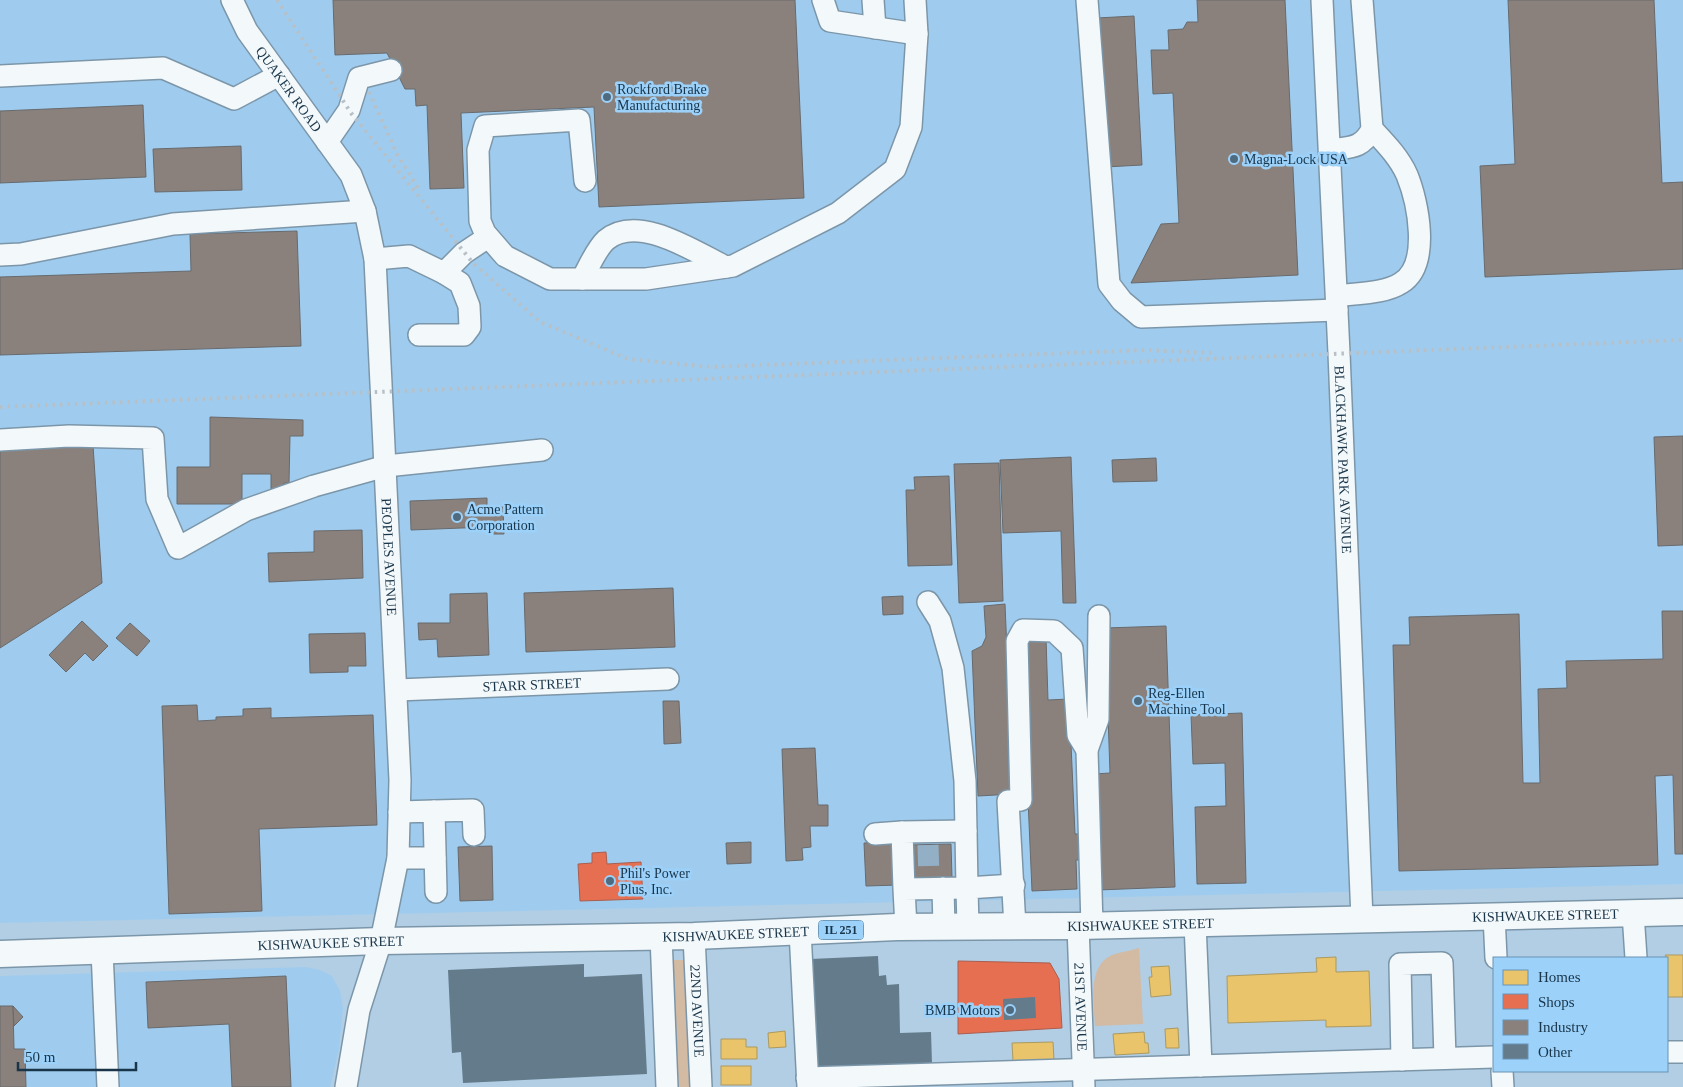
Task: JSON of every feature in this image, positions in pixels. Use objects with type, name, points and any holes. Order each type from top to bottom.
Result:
[{"type":"main road","name":"KISHWAUKEE STREET","points":[[0,954],[381,941],[694,936],[906,928],[1085,926],[1683,912]]},
{"type":"street","name":"QUAKER ROAD","points":[[232,0],[247,31],[351,175]]},
{"type":"street","points":[[823,0],[823,8],[830,21],[917,34]]},
{"type":"street","points":[[873,0],[875,28]]},
{"type":"street","points":[[585,181],[579,120],[485,126],[478,150],[480,221],[488,237],[505,256],[550,279],[646,280],[726,267],[838,213],[895,169],[911,127],[917,34],[915,0]]},
{"type":"street","points":[[1087,0],[1109,284],[1122,301],[1141,317],[1337,303],[1401,283],[1414,270],[1420,246],[1417,208],[1406,174],[1392,151],[1372,129]]},
{"type":"street","name":"BLACKHAWK PARK AVENUE","points":[[1322,0],[1337,303],[1362,919]]},
{"type":"street","points":[[1330,150],[1353,147],[1366,141],[1372,129],[1362,0]]},
{"type":"street","points":[[0,76],[163,68],[234,99],[278,75]]},
{"type":"street","points":[[326,142],[354,100],[359,78],[391,70]]},
{"type":"street","name":"PEOPLES AVENUE","points":[[346,1087],[359,1010],[381,941],[398,858],[399,812],[397,690],[375,259],[365,211],[351,175]]},
{"type":"street","points":[[0,255],[21,254],[172,224],[365,211]]},
{"type":"street","points":[[582,279],[604,241],[617,233],[631,230],[653,233],[726,267]]},
{"type":"street","points":[[444,273],[464,253],[488,237]]},
{"type":"street","points":[[375,259],[409,256],[460,283],[469,306],[470,327],[464,335],[419,335]]},
{"type":"street","points":[[0,440],[69,436],[153,438],[156,499],[178,548],[246,510],[314,486],[386,466],[542,450]]},
{"type":"street","points":[[928,602],[940,620],[953,668],[965,781],[968,888],[956,927]]},
{"type":"street","points":[[1088,750],[1098,719],[1099,616]]},
{"type":"street","points":[[1015,927],[1008,801],[1021,800],[1017,641],[1023,630],[1054,631],[1072,648],[1078,735],[1088,750]]},
{"type":"street","name":"STARR STREET","points":[[397,690],[668,678]]},
{"type":"street","name":"21ST AVENUE","points":[[1083,1078],[1088,750]]},
{"type":"street","points":[[399,812],[473,810],[474,835]]},
{"type":"street","points":[[434,811],[436,892]]},
{"type":"street","points":[[875,834],[902,832],[928,838],[966,830]]},
{"type":"street","points":[[902,832],[906,928]]},
{"type":"street","points":[[398,858],[435,858]]},
{"type":"street","points":[[904,889],[934,885],[968,888],[1014,885]]},
{"type":"street","points":[[934,885],[956,927]]},
{"type":"street","points":[[1633,913],[1636,957]]},
{"type":"street","points":[[1494,915],[1496,957]]},
{"type":"street","points":[[1194,923],[1201,1066]]},
{"type":"street","points":[[800,931],[808,1082],[1083,1078],[1201,1066],[1493,1057]]},
{"type":"street","points":[[661,936],[667,1087]]},
{"type":"street","name":"22ND AVENUE","points":[[694,936],[701,1087]]},
{"type":"street","points":[[102,950],[108,1087]]},
{"type":"street","points":[[1402,1060],[1400,964],[1442,963],[1445,1058]]},
{"type":"street","points":[[1668,1052],[1683,1052]]},
{"type":"street","points":[[1502,1072],[1503,1087]]},
{"type":"shaded area","points":[[0,0],[1683,0],[1683,884],[0,923]]},
{"type":"shaded area","points":[[1139,948],[1143,1024],[1095,1026],[1093,997],[1095,976],[1099,968],[1104,960],[1112,955]]},
{"type":"shaded area","points":[[674,960],[684,960],[687,966],[692,1087],[676,1087],[672,970]]},
{"type":"shaded area","points":[[305,967],[320,970],[332,976],[340,991],[343,1008],[339,1049],[330,1087],[0,1087],[0,976]]},
{"type":"building: Homes","points":[[1665,955],[1683,955],[1683,997],[1668,997],[1668,957]]},
{"type":"building: Homes","points":[[1336,957],[1336,972],[1369,971],[1371,1026],[1326,1027],[1326,1020],[1228,1023],[1227,976],[1317,972],[1316,958]]},
{"type":"building: Homes","points":[[1169,966],[1171,995],[1151,997],[1149,977],[1152,977],[1151,967]]},
{"type":"building: Homes","points":[[1178,1028],[1179,1048],[1166,1048],[1165,1029]]},
{"type":"building: Homes","points":[[785,1031],[786,1047],[769,1048],[768,1033]]},
{"type":"building: Homes","points":[[1144,1032],[1145,1043],[1148,1043],[1149,1053],[1115,1055],[1113,1034]]},
{"type":"building: Homes","points":[[721,1039],[746,1039],[746,1047],[757,1047],[757,1059],[721,1059]]},
{"type":"building: Homes","points":[[1053,1042],[1054,1060],[1013,1061],[1012,1043]]},
{"type":"building: Homes","points":[[721,1066],[751,1066],[751,1085],[721,1085]]},
{"type":"building: Shops","name":"Phil's Power Plus, Inc.","points":[[606,852],[607,864],[641,862],[643,899],[580,901],[578,864],[592,863],[592,853]]},
{"type":"building: Shops","name":"BMB Motors","points":[[958,961],[1050,963],[1059,979],[1062,1028],[958,1034]]},
{"type":"building: Industry","name":"Rockford Brake Manufacturing","points":[[333,0],[795,0],[804,198],[599,207],[594,107],[461,113],[464,188],[430,189],[427,105],[416,106],[415,89],[405,89],[387,53],[335,55]]},
{"type":"building: Industry","name":"Magna-Lock USA","points":[[1197,0],[1285,0],[1298,275],[1131,283],[1161,224],[1179,223],[1173,93],[1153,94],[1151,50],[1169,50],[1168,30],[1183,29],[1187,22],[1198,22]]},
{"type":"building: Industry","points":[[1508,0],[1654,0],[1662,183],[1683,182],[1683,269],[1485,277],[1480,166],[1515,164]]},
{"type":"building: Industry","points":[[1134,16],[1142,165],[1105,167],[1097,18]]},
{"type":"building: Industry","points":[[143,105],[146,177],[0,183],[0,111]]},
{"type":"building: Industry","points":[[241,146],[242,190],[155,192],[153,149]]},
{"type":"building: Industry","points":[[297,231],[301,346],[0,355],[0,277],[191,271],[190,234]]},
{"type":"building: Industry","points":[[210,417],[303,420],[303,436],[290,436],[289,483],[284,483],[284,489],[271,489],[271,474],[242,474],[242,504],[177,504],[177,467],[210,467]]},
{"type":"building: Industry","points":[[1683,436],[1683,545],[1658,546],[1654,437]]},
{"type":"building: Industry","points":[[93,445],[102,583],[0,648],[0,451]]},
{"type":"building: Industry","points":[[1071,457],[1076,603],[1063,603],[1061,531],[1003,533],[1000,460]]},
{"type":"building: Industry","points":[[1156,458],[1157,481],[1113,482],[1112,460]]},
{"type":"building: Industry","points":[[999,463],[1003,601],[959,603],[954,464]]},
{"type":"building: Industry","points":[[949,476],[952,565],[908,566],[906,490],[915,490],[914,477]]},
{"type":"building: Industry","name":"Acme Pattern Corporation","points":[[487,498],[487,508],[503,507],[504,534],[487,534],[487,527],[411,530],[410,501]]},
{"type":"building: Industry","points":[[362,530],[363,578],[269,582],[268,553],[314,552],[314,531]]},
{"type":"building: Industry","points":[[673,588],[675,647],[526,652],[524,593]]},
{"type":"building: Industry","points":[[487,593],[489,655],[438,657],[437,639],[419,640],[418,623],[450,623],[450,594]]},
{"type":"building: Industry","points":[[903,596],[903,614],[883,615],[882,597]]},
{"type":"building: Industry","points":[[1005,604],[1013,794],[978,796],[972,651],[982,646],[986,637],[984,606]]},
{"type":"building: Industry","points":[[1662,611],[1683,611],[1683,854],[1675,854],[1673,775],[1655,776],[1658,865],[1399,871],[1393,645],[1410,645],[1409,617],[1519,614],[1523,783],[1540,783],[1538,689],[1567,688],[1566,661],[1663,659]]},
{"type":"building: Industry","points":[[82,621],[108,646],[93,661],[85,653],[66,672],[49,655]]},
{"type":"building: Industry","points":[[130,623],[150,641],[137,656],[116,638]]},
{"type":"building: Industry","name":"Reg-Ellen Machine Tool","points":[[1166,626],[1175,887],[1098,890],[1094,774],[1110,773],[1105,628]]},
{"type":"building: Industry","points":[[365,633],[366,666],[348,666],[348,672],[310,673],[309,634]]},
{"type":"building: Industry","points":[[1046,638],[1048,700],[1069,699],[1075,834],[1086,834],[1087,860],[1076,860],[1077,889],[1032,891],[1021,639]]},
{"type":"building: Industry","points":[[663,701],[679,701],[681,743],[664,744]]},
{"type":"building: Industry","points":[[197,705],[198,721],[216,720],[216,717],[243,716],[243,709],[271,708],[271,718],[373,715],[377,825],[259,829],[262,911],[169,914],[162,706]]},
{"type":"building: Industry","points":[[1242,713],[1246,883],[1197,884],[1195,807],[1226,806],[1225,763],[1193,764],[1191,715]]},
{"type":"building: Industry","points":[[815,748],[818,805],[828,805],[828,826],[810,826],[811,847],[802,848],[803,860],[786,861],[782,749]]},
{"type":"building: Industry","points":[[751,842],[751,863],[727,864],[726,843]]},
{"type":"building: Industry","points":[[897,842],[899,885],[866,886],[864,843]]},
{"type":"building: Industry","points":[[951,844],[952,878],[911,879],[909,845]]},
{"type":"building: Industry","points":[[492,846],[493,900],[460,901],[458,847]]},
{"type":"building: Industry","points":[[286,976],[291,1087],[232,1087],[229,1024],[148,1028],[146,982]]},
{"type":"building: Industry","points":[[0,1006],[13,1006],[14,1049],[25,1049],[26,1087],[0,1087]]},
{"type":"building: Industry","points":[[13,1006],[23,1017],[14,1026]]},
{"type":"building: Other","points":[[878,956],[879,976],[886,975],[887,985],[899,984],[900,1033],[931,1032],[932,1064],[814,1068],[811,959]]},
{"type":"building: Other","points":[[584,964],[584,977],[642,974],[647,1074],[463,1083],[461,1052],[452,1053],[448,970]]},
{"type":"building: Other","points":[[1035,997],[1036,1018],[1004,1020],[1003,999]]},
{"type":"tunnel","points":[[928,845],[929,878]]},
{"type":"railway","points":[[277,0],[351,113],[473,263],[540,322],[628,359],[711,367],[1146,350],[1216,353]]},
{"type":"railway","points":[[369,92],[397,154],[418,188]]},
{"type":"railway","points":[[0,407],[1683,340]]},
{"type":"place","name":"Rockford Brake Manufacturing","points":[[607,97]]},
{"type":"place","name":"Magna-Lock USA","points":[[1234,159]]},
{"type":"place","name":"Acme Pattern Corporation","points":[[457,517]]},
{"type":"place","name":"Reg-Ellen Machine Tool","points":[[1138,701]]},
{"type":"place","name":"Phil's Power Plus, Inc.","points":[[610,881]]},
{"type":"place","name":"BMB Motors","points":[[1010,1010]]}]
